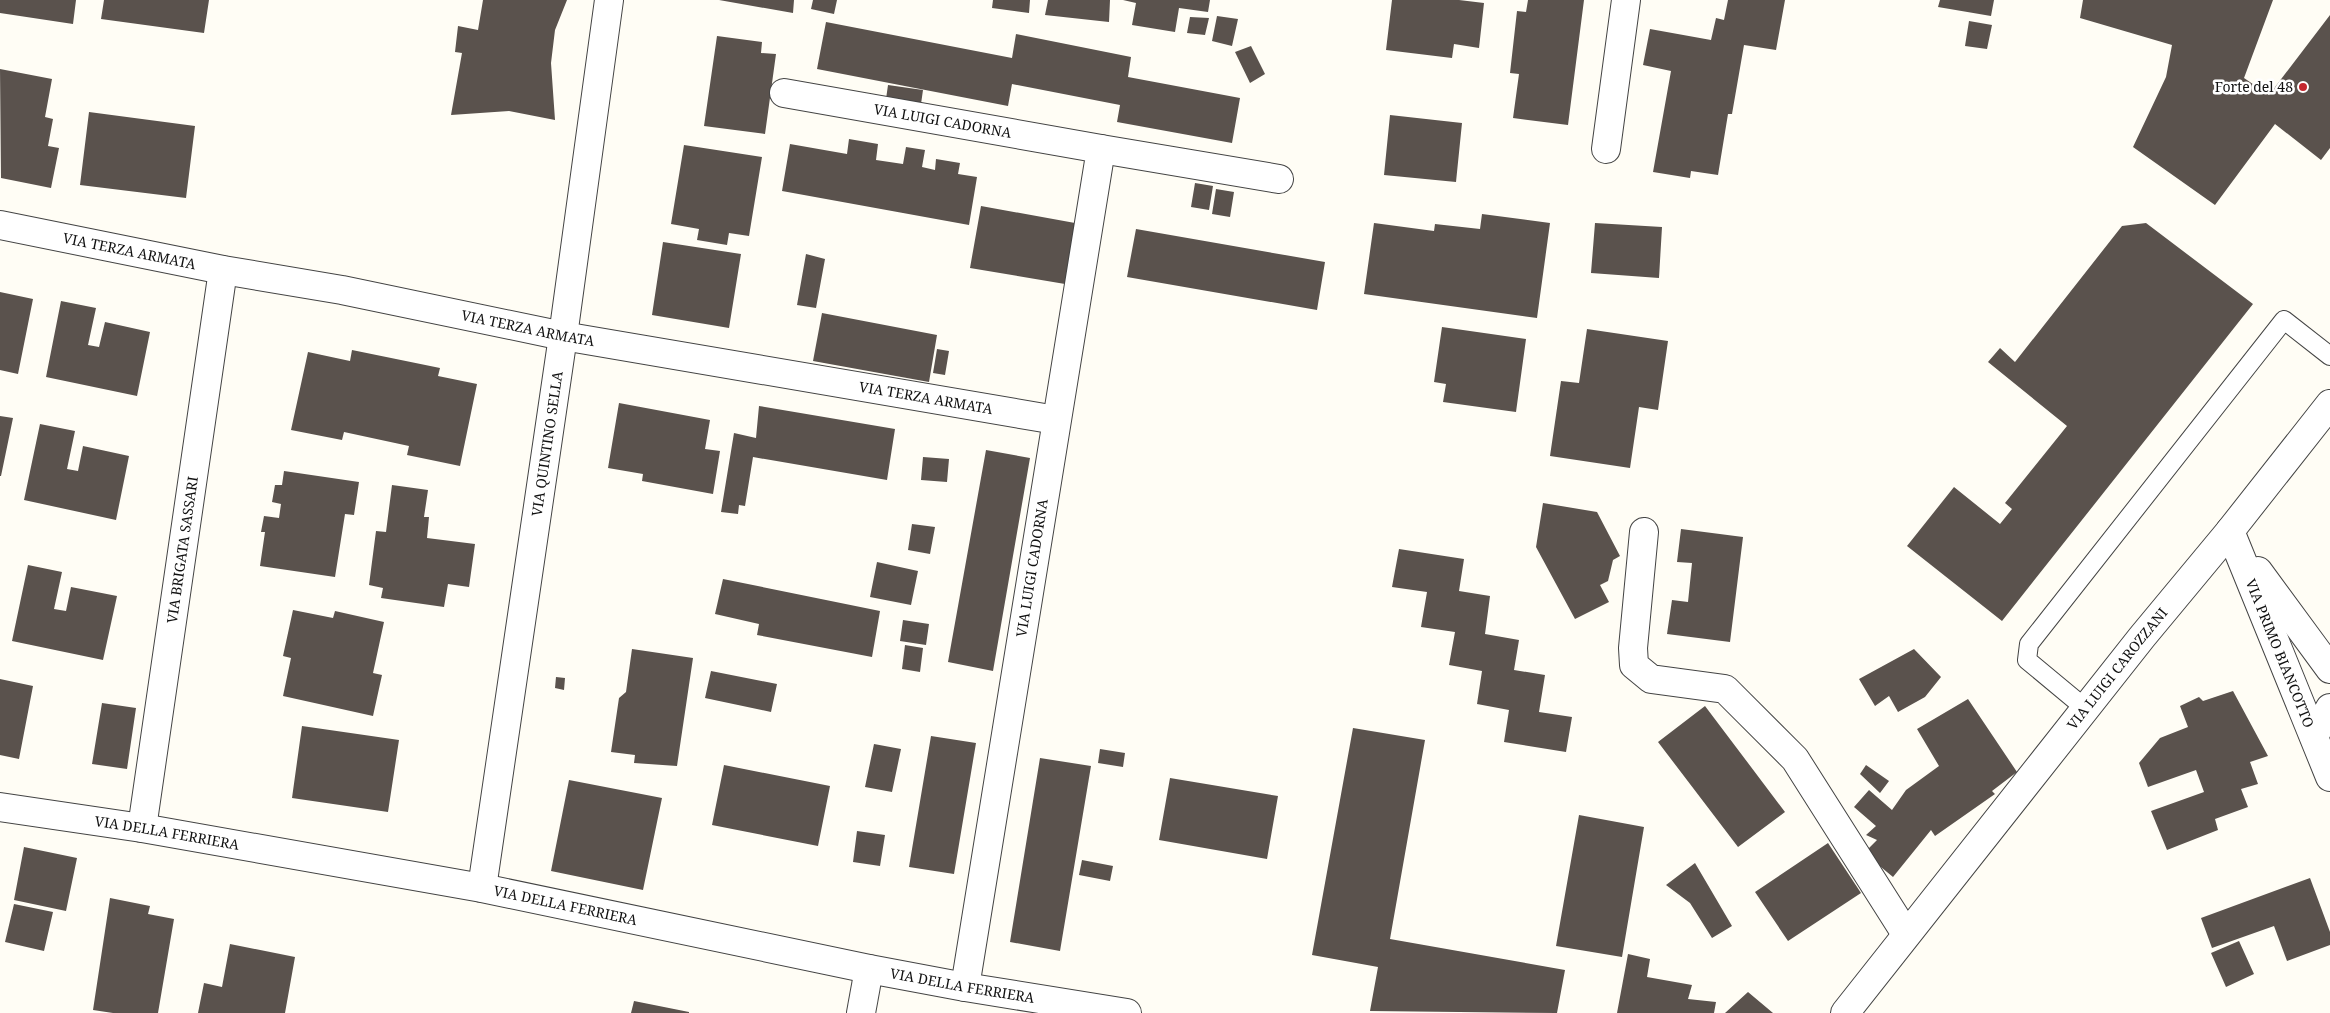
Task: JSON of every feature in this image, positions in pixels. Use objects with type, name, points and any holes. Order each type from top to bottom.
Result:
[{"type":"street","name":"VIA QUINTINO SELLA","points":[[482,888],[563,336],[609,0]]},
{"type":"street","points":[[1606,149],[1626,0]]},
{"type":"street","name":"VIA LUIGI CADORNA","points":[[784,93],[1278,179]]},
{"type":"street","name":"VIA LUIGI CADORNA","points":[[964,987],[1101,149]]},
{"type":"street","name":"VIA TERZA ARMATA","points":[[0,225],[223,270],[342,290],[563,336],[1056,420]]},
{"type":"street","name":"VIA BRIGATA SASSARI","points":[[142,828],[223,270]]},
{"type":"street","name":"VIA LUIGI CAROZZANI","points":[[1845,1013],[2142,637],[2230,531],[2330,404]]},
{"type":"street","points":[[2230,531],[2330,669]]},
{"type":"street","name":"VIA PRIMO BIANCOTTO","points":[[2230,531],[2330,777]]},
{"type":"street","points":[[1644,532],[1633,648],[1634,665],[1651,679],[1725,689],[1796,759],[1906,934]]},
{"type":"street","points":[[2314,736],[2330,708]]},
{"type":"street","name":"VIA DELLA FERRIERA","points":[[0,807],[142,828],[482,888],[869,969],[964,987],[1127,1013]]},
{"type":"street","points":[[861,1013],[869,969]]},
{"type":"lane","points":[[2086,709],[2027,660],[2029,644],[2284,320],[2330,356]]},
{"type":"building","points":[[0,0],[76,0],[73,24],[0,13]]},
{"type":"building","points":[[104,0],[209,0],[204,33],[101,19]]},
{"type":"building","points":[[483,0],[567,0],[555,30],[551,63],[555,120],[509,111],[451,115],[462,53],[455,52],[458,26],[478,30]]},
{"type":"building","points":[[719,0],[794,0],[793,13]]},
{"type":"building","points":[[813,0],[837,0],[834,14],[811,9]]},
{"type":"building","points":[[993,0],[1030,0],[1029,13],[992,8]]},
{"type":"building","points":[[1048,0],[1110,0],[1109,22],[1045,15]]},
{"type":"building","points":[[1123,0],[1210,0],[1208,12],[1179,8],[1175,32],[1132,25],[1136,3]]},
{"type":"building","points":[[1392,0],[1459,0],[1484,3],[1479,48],[1454,44],[1452,58],[1386,50]]},
{"type":"building","points":[[1528,0],[1584,0],[1568,125],[1513,118],[1519,74],[1510,73],[1517,11],[1526,12]]},
{"type":"building","points":[[1728,0],[1785,0],[1776,50],[1744,45],[1732,114],[1728,114],[1718,175],[1691,171],[1690,178],[1653,172],[1671,71],[1643,65],[1650,29],[1711,40],[1716,18],[1724,20]]},
{"type":"building","points":[[1940,0],[1994,0],[1991,16],[1938,7]]},
{"type":"building","points":[[2083,0],[2273,0],[2244,78],[2269,95],[2330,15],[2330,148],[2321,160],[2275,124],[2215,205],[2133,147],[2166,77],[2172,45],[2080,18]]},
{"type":"building","points":[[1217,16],[1238,19],[1232,46],[1212,41]]},
{"type":"building","points":[[1190,17],[1209,18],[1205,35],[1187,33]]},
{"type":"building","points":[[1969,21],[1992,25],[1987,49],[1965,46]]},
{"type":"building","points":[[826,22],[1012,58],[1016,34],[1131,57],[1128,77],[1240,98],[1232,143],[1117,122],[1120,105],[1012,84],[1008,106],[817,69]]},
{"type":"building","points":[[717,36],[762,42],[761,53],[776,54],[765,134],[704,126]]},
{"type":"building","points":[[1251,46],[1265,74],[1250,83],[1235,52]]},
{"type":"building","points":[[0,69],[52,79],[45,117],[53,119],[48,146],[59,148],[51,188],[1,178]]},
{"type":"building","points":[[888,85],[923,90],[921,104],[886,99]]},
{"type":"building","points":[[89,112],[195,126],[186,198],[80,185]]},
{"type":"building","points":[[1390,115],[1462,123],[1456,182],[1384,175]]},
{"type":"building","points":[[849,139],[878,144],[876,160],[903,164],[906,147],[925,150],[922,167],[935,170],[936,159],[960,163],[958,174],[977,177],[969,225],[782,191],[790,144],[847,154]]},
{"type":"building","points":[[684,145],[762,157],[749,236],[729,233],[727,245],[697,240],[699,229],[671,224]]},
{"type":"building","points":[[1195,183],[1213,186],[1209,210],[1191,207]]},
{"type":"building","points":[[1216,189],[1234,192],[1230,217],[1212,214]]},
{"type":"building","points":[[981,206],[1075,223],[1065,284],[970,268]]},
{"type":"building","points":[[1482,214],[1550,223],[1537,318],[1364,294],[1374,223],[1434,231],[1435,224],[1480,229]]},
{"type":"building","points":[[1595,223],[1662,227],[1659,278],[1591,273]]},
{"type":"building","points":[[2146,223],[2253,304],[2002,621],[1907,546],[1954,487],[2000,524],[2012,509],[2005,503],[2067,426],[1988,362],[2000,348],[2015,362],[2122,226]]},
{"type":"building","points":[[1136,229],[1325,262],[1317,310],[1127,277]]},
{"type":"building","points":[[663,242],[741,254],[729,328],[652,315]]},
{"type":"building","points":[[806,254],[825,259],[816,308],[797,305]]},
{"type":"building","points":[[0,292],[33,299],[18,374],[0,370]]},
{"type":"building","points":[[61,301],[96,308],[88,345],[99,347],[105,322],[150,332],[137,396],[46,377]]},
{"type":"building","points":[[822,313],[937,335],[929,382],[813,361]]},
{"type":"building","points":[[1442,327],[1526,339],[1516,412],[1443,402],[1446,384],[1434,382]]},
{"type":"building","points":[[1587,329],[1668,341],[1658,410],[1639,407],[1630,468],[1550,456],[1561,381],[1579,383]]},
{"type":"building","points":[[937,349],[949,351],[945,375],[933,373]]},
{"type":"building","points":[[352,350],[440,368],[438,376],[477,384],[460,466],[407,455],[409,446],[344,432],[342,440],[291,430],[308,352],[350,361]]},
{"type":"building","points":[[619,403],[710,420],[705,449],[720,451],[713,494],[642,481],[643,474],[608,468]]},
{"type":"building","points":[[759,406],[895,429],[887,480],[753,457],[745,506],[739,505],[738,514],[721,512],[734,433],[756,438]]},
{"type":"building","points":[[0,416],[13,418],[1,476],[0,476]]},
{"type":"building","points":[[40,424],[75,431],[67,469],[78,471],[83,446],[129,456],[116,520],[24,500]]},
{"type":"building","points":[[986,450],[1030,458],[993,671],[948,662]]},
{"type":"building","points":[[923,457],[949,459],[947,482],[921,480]]},
{"type":"building","points":[[284,471],[359,482],[354,515],[345,514],[335,577],[260,566],[265,532],[261,532],[264,516],[279,518],[281,504],[272,502],[275,485],[282,485]]},
{"type":"building","points":[[392,485],[428,490],[424,517],[429,517],[427,538],[475,544],[469,587],[448,584],[444,607],[381,598],[383,588],[369,585],[376,531],[386,532]]},
{"type":"building","points":[[1543,503],[1597,512],[1620,556],[1613,560],[1608,581],[1600,585],[1609,602],[1575,619],[1536,547]]},
{"type":"building","points":[[912,524],[935,527],[930,554],[908,550]]},
{"type":"building","points":[[1681,529],[1743,537],[1730,642],[1667,634],[1672,600],[1688,602],[1692,563],[1677,562]]},
{"type":"building","points":[[1399,549],[1464,559],[1459,591],[1490,596],[1485,634],[1519,640],[1514,670],[1545,675],[1539,712],[1572,717],[1566,752],[1504,742],[1509,710],[1477,704],[1482,671],[1449,665],[1455,632],[1421,627],[1427,592],[1392,587]]},
{"type":"building","points":[[877,562],[918,571],[911,605],[870,597]]},
{"type":"building","points":[[28,565],[62,572],[54,609],[66,611],[71,587],[117,596],[103,660],[12,641]]},
{"type":"building","points":[[723,579],[880,611],[872,657],[757,635],[759,624],[715,614]]},
{"type":"building","points":[[293,610],[333,618],[335,611],[384,622],[373,673],[382,675],[373,716],[283,696],[291,658],[283,656]]},
{"type":"building","points":[[903,620],[929,624],[926,645],[900,641]]},
{"type":"building","points":[[905,645],[923,648],[920,672],[902,669]]},
{"type":"building","points":[[632,649],[693,658],[677,766],[634,763],[635,755],[611,752],[619,698],[626,692]]},
{"type":"building","points":[[1914,649],[1941,677],[1925,697],[1898,712],[1889,696],[1875,706],[1859,679]]},
{"type":"building","points":[[711,671],[777,684],[771,712],[705,698]]},
{"type":"building","points":[[556,677],[565,678],[564,690],[555,688]]},
{"type":"building","points":[[0,679],[33,686],[19,759],[0,755]]},
{"type":"building","points":[[2233,691],[2268,756],[2250,762],[2258,784],[2241,789],[2248,807],[2215,819],[2218,830],[2167,850],[2151,811],[2204,792],[2196,770],[2148,787],[2139,763],[2160,738],[2188,727],[2180,706],[2199,697],[2203,701]]},
{"type":"building","points":[[1968,699],[2017,772],[1992,791],[1995,794],[1935,836],[1931,830],[1893,877],[1864,853],[1877,840],[1866,835],[1876,826],[1854,807],[1869,790],[1892,810],[1906,790],[1939,766],[1917,729]]},
{"type":"building","points":[[102,703],[136,708],[127,769],[92,764]]},
{"type":"building","points":[[1705,706],[1785,812],[1738,847],[1658,742]]},
{"type":"building","points":[[302,726],[399,740],[388,812],[292,798]]},
{"type":"building","points":[[1353,728],[1425,740],[1390,939],[1565,970],[1557,1013],[1370,1011],[1378,967],[1312,955]]},
{"type":"building","points":[[931,736],[976,743],[954,874],[909,867]]},
{"type":"building","points":[[874,744],[901,749],[892,792],[865,787]]},
{"type":"building","points":[[1100,749],[1125,753],[1123,767],[1098,763]]},
{"type":"building","points":[[1040,758],[1091,766],[1060,951],[1010,942]]},
{"type":"building","points":[[724,765],[830,786],[818,846],[712,825]]},
{"type":"building","points":[[1866,765],[1889,781],[1880,793],[1860,774]]},
{"type":"building","points":[[1170,778],[1278,796],[1267,859],[1159,840]]},
{"type":"building","points":[[569,780],[662,798],[643,890],[551,871]]},
{"type":"building","points":[[1579,815],[1644,827],[1622,957],[1556,946]]},
{"type":"building","points":[[857,831],[885,835],[880,866],[853,862]]},
{"type":"building","points":[[1828,843],[1861,893],[1788,941],[1755,892]]},
{"type":"building","points":[[24,847],[77,858],[66,911],[14,900]]},
{"type":"building","points":[[1082,860],[1113,866],[1110,881],[1079,875]]},
{"type":"building","points":[[1695,863],[1732,926],[1712,938],[1690,903],[1666,885]]},
{"type":"building","points":[[2310,878],[2330,932],[2330,945],[2287,961],[2274,926],[2212,948],[2201,918]]},
{"type":"building","points":[[110,898],[150,906],[148,914],[174,919],[158,1013],[113,1013],[93,1010]]},
{"type":"building","points":[[14,904],[53,912],[44,951],[5,942]]},
{"type":"building","points":[[2239,941],[2254,974],[2226,987],[2211,953]]},
{"type":"building","points":[[230,944],[295,957],[285,1013],[198,1013],[204,983],[222,987]]},
{"type":"building","points":[[1628,954],[1650,959],[1647,977],[1692,985],[1688,999],[1716,1002],[1714,1013],[1617,1013]]},
{"type":"building","points":[[1748,992],[1773,1013],[1725,1013]]},
{"type":"building","points":[[634,1001],[689,1012],[689,1013],[631,1013]]},
{"type":"place","name":"Forte del 48","points":[[2303,87]]}]
